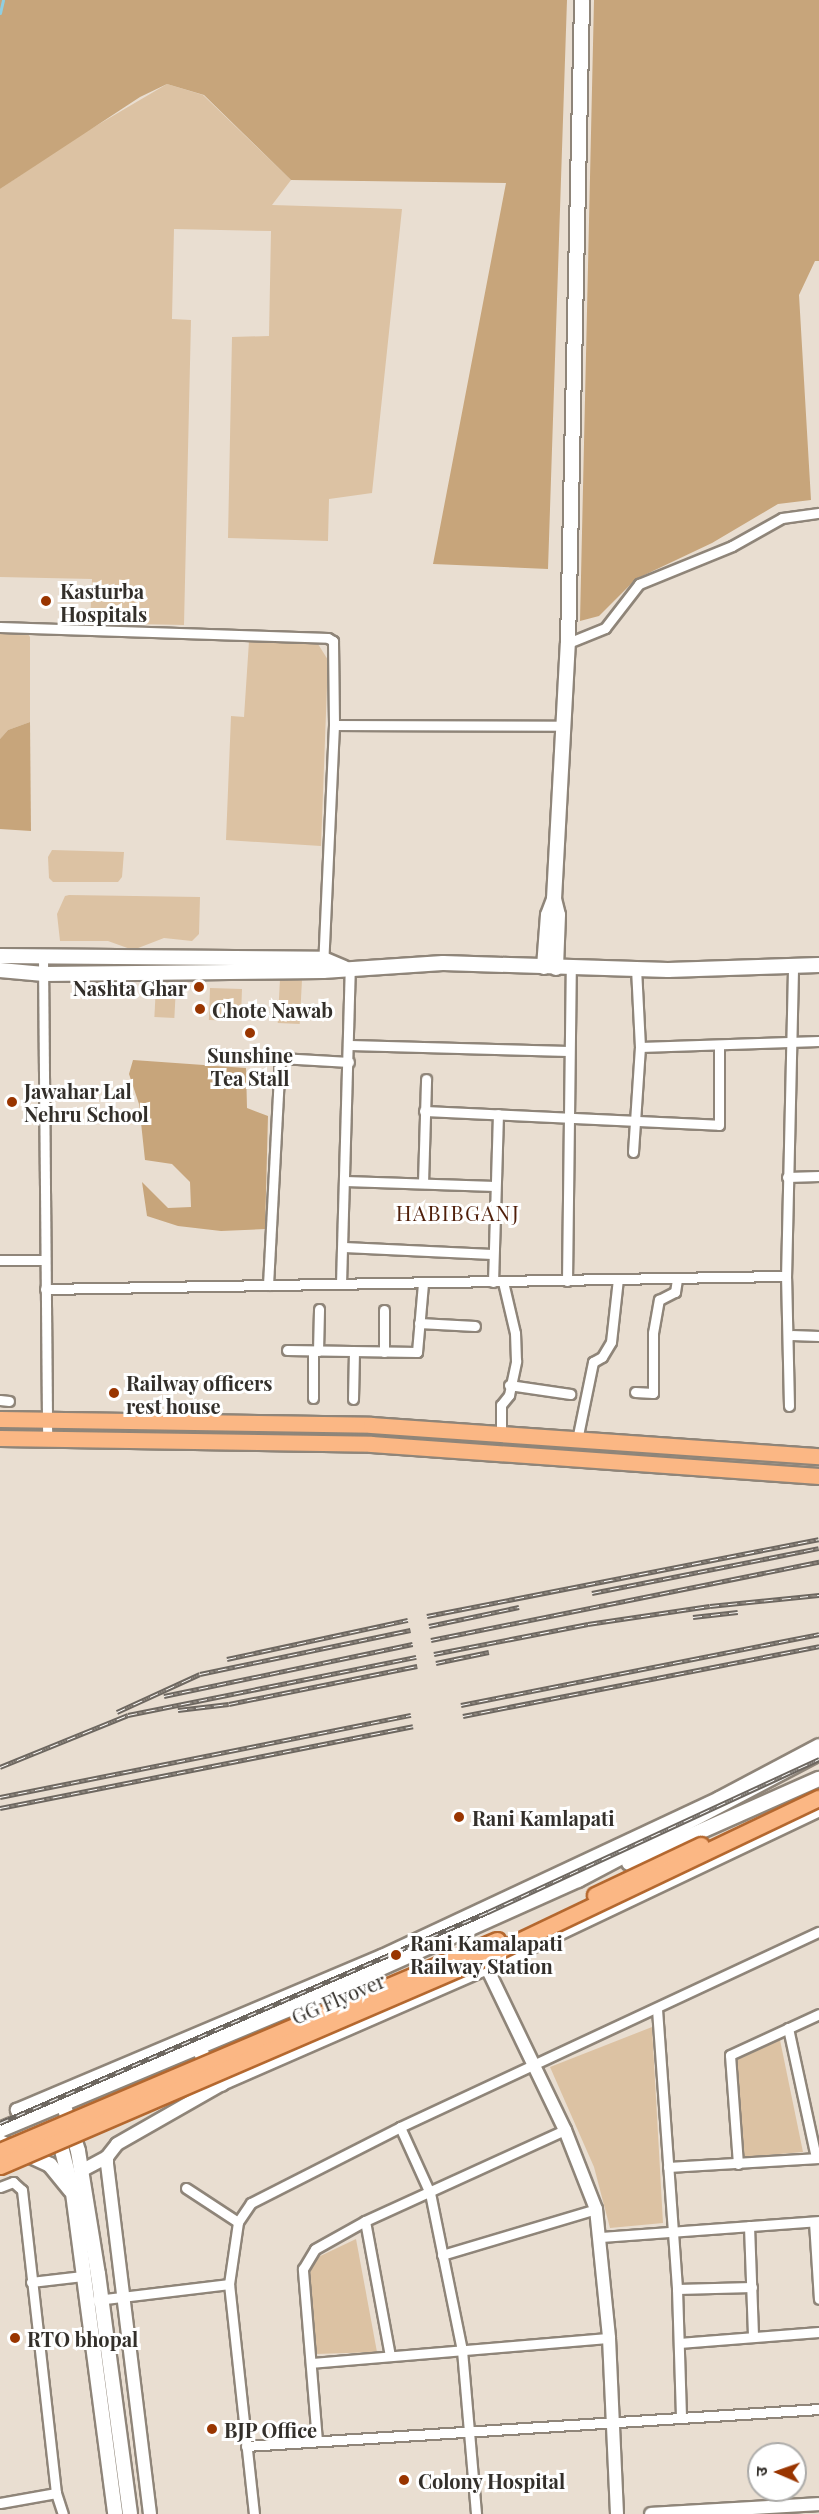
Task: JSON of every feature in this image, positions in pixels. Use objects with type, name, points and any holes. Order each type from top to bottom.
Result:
[{"type":"main road","points":[[550,967],[558,915],[554,899],[568,643],[582,0]]},
{"type":"main road","points":[[0,956],[42,959],[196,957],[347,968],[443,963],[636,969],[819,965]]},
{"type":"main road","points":[[196,957],[196,971]]},
{"type":"main road","points":[[0,970],[44,974],[196,971],[323,965]]},
{"type":"main road","points":[[0,1419],[371,1425],[814,1456],[813,1475],[371,1444],[0,1438]]},
{"type":"main road","points":[[0,2130],[65,2107],[578,1880],[819,1753]]},
{"type":"main road","points":[[65,2107],[96,2098],[201,2054],[819,1779]]},
{"type":"main road","name":"GG Flyover","points":[[0,2151],[492,1943],[819,1788]]},
{"type":"main road","name":"GG Flyover","points":[[0,2166],[483,1958],[819,1798]]},
{"type":"main road","points":[[201,2054],[222,2084]]},
{"type":"main road","points":[[81,2167],[96,2098]]},
{"type":"main road","points":[[65,2107],[81,2167],[102,2299],[130,2514]]},
{"type":"main road","points":[[0,2141],[50,2113]]},
{"type":"main road","points":[[50,2113],[73,2193],[115,2514]]},
{"type":"main road","points":[[0,2141],[50,2165],[73,2193]]},
{"type":"street","points":[[568,643],[605,628],[639,584],[732,546],[782,518],[819,513]]},
{"type":"street","points":[[0,627],[328,638],[335,647],[334,725],[323,965]]},
{"type":"street","points":[[334,725],[564,726]]},
{"type":"street","points":[[42,959],[44,974],[47,1439]]},
{"type":"street","points":[[789,1406],[786,1276],[792,966]]},
{"type":"street","points":[[567,1281],[567,1118],[571,967]]},
{"type":"street","points":[[341,1284],[350,1045],[347,968]]},
{"type":"street","points":[[633,1152],[640,1047],[636,969]]},
{"type":"street","points":[[640,1047],[719,1047],[819,1041]]},
{"type":"street","points":[[350,1045],[568,1051]]},
{"type":"street","points":[[424,1111],[719,1125],[719,1047]]},
{"type":"street","points":[[267,1285],[280,1058],[349,1062]]},
{"type":"street","points":[[423,1183],[426,1079]]},
{"type":"street","points":[[498,1114],[492,1254],[498,1282],[515,1333],[516,1361],[509,1385],[509,1395],[501,1405],[501,1434]]},
{"type":"street","points":[[787,1170],[819,1176]]},
{"type":"street","points":[[345,1181],[495,1186]]},
{"type":"street","points":[[344,1247],[492,1254]]},
{"type":"street","points":[[0,1260],[45,1260]]},
{"type":"street","points":[[45,1288],[786,1276]]},
{"type":"street","points":[[577,1440],[592,1362],[602,1357],[612,1342],[618,1279]]},
{"type":"street","points":[[636,1392],[653,1393],[653,1333],[659,1300],[675,1292],[677,1279]]},
{"type":"street","points":[[287,1350],[417,1352],[423,1283]]},
{"type":"street","points":[[313,1398],[319,1309]]},
{"type":"street","points":[[384,1310],[384,1353]]},
{"type":"street","points":[[419,1323],[475,1326]]},
{"type":"street","points":[[788,1335],[819,1336]]},
{"type":"street","points":[[354,1352],[354,1399]]},
{"type":"street","points":[[509,1385],[570,1394]]},
{"type":"street","points":[[21,2121],[17,2109],[382,1956],[718,1798],[819,1745]]},
{"type":"street","points":[[81,2167],[107,2157],[127,2137],[222,2084],[487,1968],[819,1810]]},
{"type":"street","points":[[254,2514],[229,2284],[238,2222],[261,2195],[533,2064],[657,2009],[819,1932]]},
{"type":"street","points":[[487,1968],[565,2130],[596,2209],[601,2237],[609,2338],[617,2514]]},
{"type":"street","points":[[657,2009],[674,2232],[681,2417]]},
{"type":"street","points":[[738,2164],[730,2055],[819,2014]]},
{"type":"street","points":[[668,2167],[817,2158],[788,2028]]},
{"type":"street","points":[[400,2127],[430,2193],[462,2350],[476,2514]]},
{"type":"street","points":[[317,2441],[303,2269],[315,2249],[364,2221],[565,2130]]},
{"type":"street","points":[[107,2157],[150,2514]]},
{"type":"street","points":[[0,2187],[13,2182],[22,2190],[56,2493],[63,2514]]},
{"type":"street","points":[[186,2188],[238,2222]]},
{"type":"street","points":[[442,2255],[596,2209]]},
{"type":"street","points":[[364,2221],[390,2356]]},
{"type":"street","points":[[601,2237],[817,2221],[819,2299]]},
{"type":"street","points":[[749,2226],[753,2336]]},
{"type":"street","points":[[31,2282],[83,2276]]},
{"type":"street","points":[[87,2303],[125,2294],[229,2284]]},
{"type":"street","points":[[677,2289],[752,2287]]},
{"type":"street","points":[[679,2343],[819,2332]]},
{"type":"street","points":[[311,2363],[609,2338]]},
{"type":"street","points":[[246,2446],[614,2420],[819,2409]]},
{"type":"street","points":[[12,2514],[5,2503],[56,2493]]},
{"type":"street","points":[[651,2514],[709,2513],[819,2504]]},
{"type":"shaded area","points":[[0,0],[567,0],[548,569],[433,564],[506,183],[291,180],[204,95],[167,84],[140,97],[0,189]]},
{"type":"shaded area","points":[[594,0],[819,0],[819,261],[815,261],[799,295],[811,500],[778,504],[712,543],[636,579],[599,616],[580,621]]},
{"type":"shaded area","points":[[167,84],[203,95],[291,180],[272,205],[402,209],[372,493],[329,499],[328,541],[228,538],[232,337],[269,336],[271,231],[174,229],[172,319],[191,320],[184,625],[90,623],[92,579],[0,577],[0,189],[72,140]]},
{"type":"shaded area","points":[[0,630],[26,631],[30,637],[30,722],[8,730],[0,739]]},
{"type":"shaded area","points":[[249,641],[318,644],[328,660],[321,846],[226,840],[231,716],[244,717]]},
{"type":"shaded area","points":[[30,722],[31,831],[0,829],[0,739],[8,730]]},
{"type":"shaded area","points":[[52,850],[124,852],[122,877],[118,882],[53,882],[49,878],[48,857]]},
{"type":"shaded area","points":[[65,896],[200,897],[199,934],[192,941],[164,938],[133,950],[108,941],[60,941],[57,914]]},
{"type":"shaded area","points":[[280,979],[302,980],[300,1024],[278,1023]]},
{"type":"shaded area","points":[[156,986],[176,987],[174,1018],[154,1017]]},
{"type":"shaded area","points":[[210,988],[242,989],[241,1021],[209,1020]]},
{"type":"shaded area","points":[[133,1060],[246,1068],[247,1108],[268,1116],[265,1229],[221,1231],[178,1226],[147,1216],[142,1182],[168,1208],[191,1207],[190,1182],[172,1164],[145,1160],[139,1104],[129,1074]]},
{"type":"shaded area","points":[[652,2027],[663,2223],[610,2228],[594,2167],[550,2067]]},
{"type":"shaded area","points":[[780,2040],[803,2152],[743,2157],[736,2060]]},
{"type":"shaded area","points":[[356,2239],[377,2352],[316,2354],[310,2273],[314,2259]]},
{"type":"waterway","points":[[0,13],[3,0]]},
{"type":"railway","points":[[427,1616],[819,1539]]},
{"type":"railway","points":[[592,1593],[819,1548]]},
{"type":"railway","points":[[431,1640],[819,1562]]},
{"type":"railway","points":[[434,1654],[588,1624],[710,1606],[819,1595]]},
{"type":"railway","points":[[429,1626],[519,1607]]},
{"type":"railway","points":[[693,1617],[738,1612]]},
{"type":"railway","points":[[227,1659],[408,1620]]},
{"type":"railway","points":[[117,1712],[200,1674],[410,1630]]},
{"type":"railway","points":[[461,1705],[819,1634]]},
{"type":"railway","points":[[164,1696],[413,1644]]},
{"type":"railway","points":[[463,1716],[819,1646]]},
{"type":"railway","points":[[436,1663],[489,1652]]},
{"type":"railway","points":[[0,1767],[128,1715],[416,1657]]},
{"type":"railway","points":[[178,1710],[229,1704],[417,1666]]},
{"type":"railway","points":[[0,1797],[411,1715]]},
{"type":"railway","points":[[0,1808],[413,1726]]},
{"type":"railway","points":[[0,2123],[488,1912],[819,1759]]},
{"type":"place","name":"Kasturba Hospitals","points":[[46,601]]},
{"type":"place","name":"Nashta Ghar","points":[[199,987]]},
{"type":"place","name":"Chote Nawab","points":[[200,1009]]},
{"type":"place","name":"Sunshine Tea Stall","points":[[250,1033]]},
{"type":"place","name":"Jawahar Lal Nehru School","points":[[12,1102]]},
{"type":"place","name":"Railway officers rest house","points":[[114,1393]]},
{"type":"place","name":"Rani Kamlapati","points":[[459,1817]]},
{"type":"place","name":"Rani Kamalapati Railway Station","points":[[396,1955]]},
{"type":"place","name":"RTO bhopal","points":[[15,2338]]},
{"type":"place","name":"BJP Office","points":[[212,2429]]},
{"type":"place","name":"Colony Hospital","points":[[404,2480]]},
{"type":"district","name":"HABIBGANJ","points":[[458,1212]]}]
